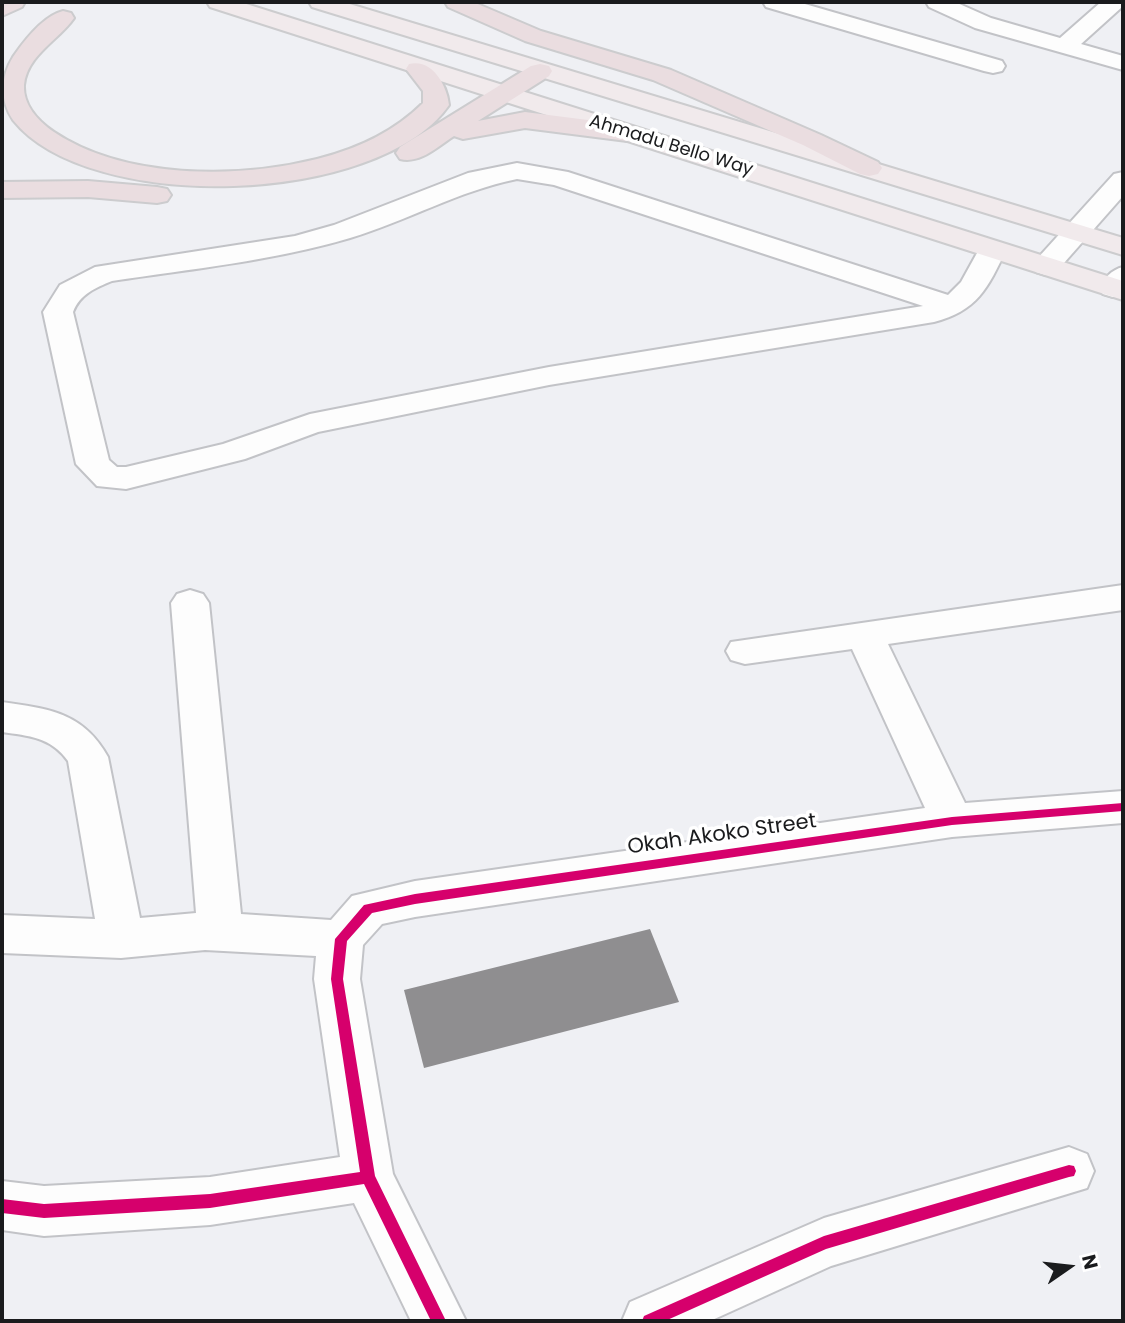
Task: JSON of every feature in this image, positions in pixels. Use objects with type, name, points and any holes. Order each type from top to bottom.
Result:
[{"type":"highway","points":[[2,9],[14,2]]},
{"type":"highway","points":[[456,2],[533,36],[662,75],[812,140],[869,168]]},
{"type":"highway","points":[[2,58],[71,13],[37,42],[12,80],[13,100],[21,116],[38,133],[66,150],[140,171],[187,178],[246,179],[303,171],[358,155],[393,138],[428,114],[436,105],[435,90],[418,69]]},
{"type":"highway","points":[[2,190],[88,189],[254,197],[340,184],[386,167],[504,96],[540,71]]},
{"type":"highway","points":[[428,142],[495,123],[525,120],[627,133]]},
{"type":"main road","name":"Ahmadu Bello Way","points":[[218,2],[418,69],[992,250],[1120,285]]},
{"type":"main road","name":"Ahmadu Bello Way","points":[[320,2],[1123,247]]},
{"type":"street","points":[[774,2],[993,66]]},
{"type":"street","points":[[937,2],[983,23],[1123,63]]},
{"type":"street","points":[[1065,46],[1114,2]]},
{"type":"street","points":[[953,306],[559,177],[517,171],[477,179],[344,231],[297,244],[106,273],[77,285],[62,299],[58,312],[93,464],[109,478],[126,478],[233,452],[310,424],[337,418],[549,376],[934,313],[953,306],[967,297],[992,250]]},
{"type":"street","points":[[1046,266],[1123,180]]},
{"type":"street","points":[[745,650],[1123,597]]},
{"type":"street","points":[[190,603],[220,932]]},
{"type":"street","points":[[864,634],[952,821]]},
{"type":"street","points":[[2,717],[50,725],[74,737],[88,757],[121,939]]},
{"type":"street","name":"Okah Akoko Street","points":[[341,939],[368,909],[415,899],[952,821],[1123,807]]},
{"type":"street","points":[[2,934],[121,939],[220,932],[341,939],[337,979],[368,1177],[439,1321]]},
{"type":"street","points":[[649,1321],[824,1243],[1069,1171]]},
{"type":"street","points":[[2,1206],[44,1211],[210,1201],[368,1177]]},
{"type":"building","points":[[650,929],[679,1002],[424,1068],[404,990]]},
{"type":"cycle path","points":[[439,1321],[368,1177],[337,979],[341,939],[368,909],[415,899],[952,821],[1123,807]]},
{"type":"cycle path","points":[[649,1321],[824,1243],[1069,1171]]},
{"type":"cycle path","points":[[2,1206],[44,1211],[210,1201],[368,1177]]}]
